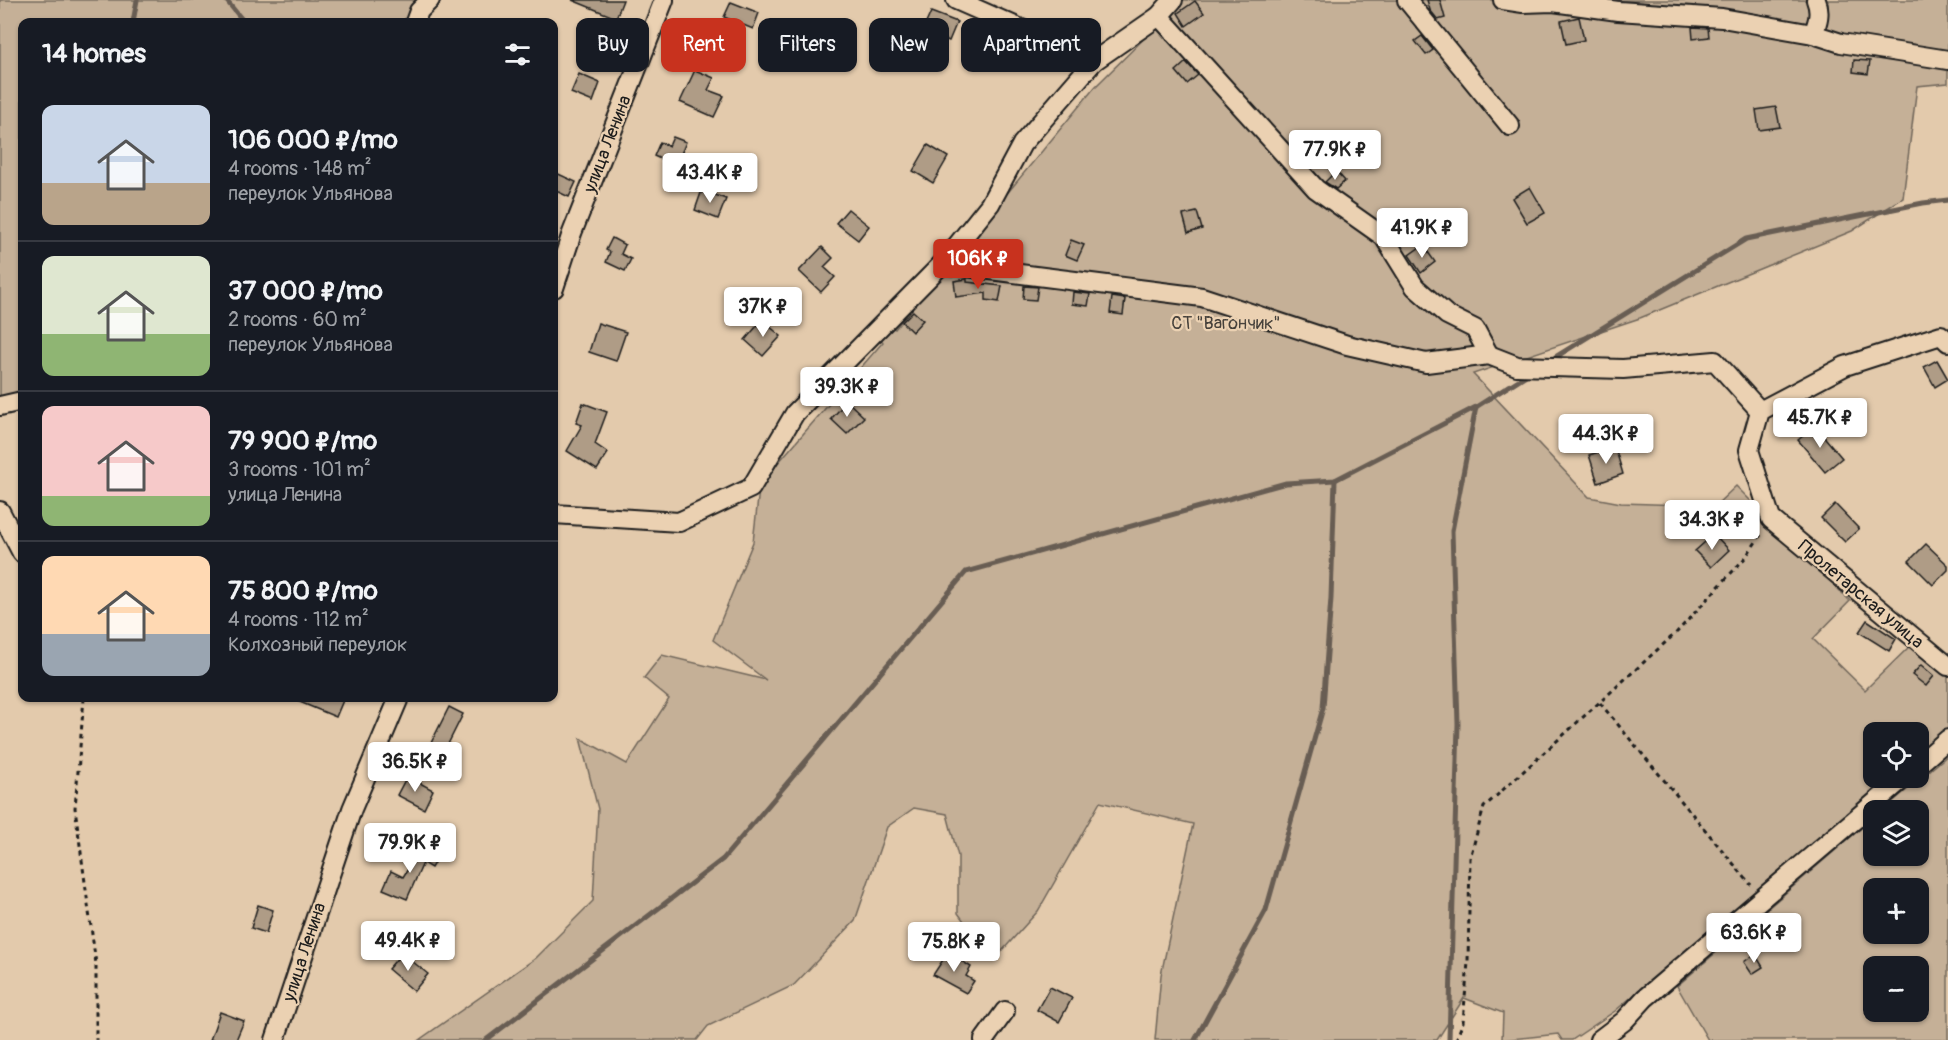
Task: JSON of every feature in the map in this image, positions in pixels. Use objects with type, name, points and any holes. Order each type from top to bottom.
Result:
[{"type":"street","points":[[416,18],[419,11],[430,0]]},
{"type":"street","name":"улица Ленина","points":[[558,276],[572,233],[664,0]]},
{"type":"street","points":[[956,0],[997,18]]},
{"type":"street","points":[[1101,56],[1159,16],[1173,0]]},
{"type":"street","points":[[1407,0],[1510,126]]},
{"type":"street","points":[[1503,0],[1522,3],[1554,1],[1618,12],[1722,18],[1813,34],[1841,43],[1948,60]]},
{"type":"street","points":[[1813,34],[1818,22],[1819,7],[1816,0]]},
{"type":"street","points":[[1159,16],[1316,189],[1384,237],[1415,287],[1447,315],[1475,329],[1489,355]]},
{"type":"street","points":[[558,514],[679,522],[751,488],[795,413],[942,264],[990,204],[1022,144],[1084,72]]},
{"type":"street","points":[[942,264],[1202,297],[1347,345],[1426,363],[1489,355],[1517,366],[1599,369],[1715,361],[1760,411]]},
{"type":"street","points":[[1771,519],[1749,450],[1760,411],[1845,366],[1941,335],[1948,342]]},
{"type":"street","points":[[0,406],[18,401]]},
{"type":"street","points":[[0,511],[18,545]]},
{"type":"street","name":"Пролетарская улица","points":[[1771,519],[1948,666]]},
{"type":"street","name":"улица Ленина","points":[[275,1040],[352,809],[397,702]]},
{"type":"street","points":[[1929,755],[1948,739]]},
{"type":"street","points":[[1599,1040],[1624,1022],[1645,998],[1696,957],[1761,898],[1892,788]]},
{"type":"street","points":[[984,1040],[1005,1011]]},
{"type":"path","points":[[1456,1040],[1463,1022],[1468,962],[1470,858],[1484,807],[1677,633],[1745,558],[1771,519]]},
{"type":"path","points":[[84,702],[75,808],[96,964],[96,1040]]},
{"type":"path","points":[[1600,703],[1761,898]]},
{"type":"green space","points":[[0,0],[418,0],[411,18],[18,18],[18,398],[0,396]]},
{"type":"green space","name":"СТ \"Вагончик\"","points":[[1183,0],[1948,0],[1948,83],[1917,86],[1903,198],[1852,231],[1640,318],[1473,374],[1589,497],[1621,503],[1715,506],[1736,486],[1850,601],[1813,639],[1865,690],[1913,643],[1948,671],[1948,730],[1929,746],[1929,722],[1863,722],[1863,788],[1879,788],[1615,1011],[1572,1040],[1562,1040],[1558,1034],[1502,1040],[1503,1013],[1464,998],[1437,1040],[1155,1040],[1161,975],[1193,824],[1100,802],[1038,911],[993,961],[958,913],[958,856],[947,814],[914,808],[887,827],[855,921],[794,985],[708,1026],[697,1040],[419,1040],[536,958],[593,901],[598,809],[580,738],[627,764],[669,699],[644,678],[662,655],[766,680],[713,640],[753,542],[759,490],[777,464],[883,342],[878,336],[889,326],[895,329],[916,303],[913,299],[938,277],[1095,87]]},
{"type":"green space","points":[[1948,755],[1948,1040],[1708,1040],[1677,986],[1863,827],[1863,866],[1929,866],[1929,800],[1895,800],[1909,788],[1929,788],[1929,771]]},
{"type":"building","points":[[572,0],[623,0],[616,18]]},
{"type":"building","points":[[1427,0],[1440,0],[1445,18],[1438,20],[1430,10]]},
{"type":"building","points":[[1195,1],[1204,13],[1186,26],[1178,13]]},
{"type":"building","points":[[731,2],[759,13],[753,29],[746,26],[746,18],[724,17]]},
{"type":"building","points":[[931,12],[947,18],[928,18]]},
{"type":"building","points":[[1579,17],[1584,40],[1566,44],[1561,21]]},
{"type":"building","points":[[949,19],[957,22],[949,41]]},
{"type":"building","points":[[1692,27],[1708,28],[1709,37],[1693,39]]},
{"type":"building","points":[[1422,36],[1433,50],[1426,55],[1415,41]]},
{"type":"building","points":[[1854,60],[1870,61],[1868,74],[1853,72]]},
{"type":"building","points":[[1186,62],[1198,75],[1187,84],[1176,71]]},
{"type":"building","points":[[694,72],[714,78],[708,90],[724,96],[714,117],[680,102]]},
{"type":"building","points":[[579,74],[600,83],[593,102],[571,93]]},
{"type":"building","points":[[1776,107],[1780,127],[1759,130],[1756,110]]},
{"type":"building","points":[[673,137],[686,142],[676,166],[654,156],[660,142],[669,146]]},
{"type":"building","points":[[928,145],[948,157],[933,183],[913,171]]},
{"type":"building","points":[[1336,171],[1345,181],[1336,189],[1325,182]]},
{"type":"building","points":[[558,174],[576,182],[569,197],[558,192]]},
{"type":"building","points":[[1530,187],[1545,213],[1527,223],[1512,198]]},
{"type":"building","points":[[702,190],[726,199],[718,219],[695,210]]},
{"type":"building","points":[[848,209],[869,226],[858,240],[836,223]]},
{"type":"building","points":[[1197,212],[1202,229],[1188,233],[1183,215]]},
{"type":"building","points":[[612,238],[625,245],[621,254],[631,259],[625,271],[606,262],[610,252],[606,250]]},
{"type":"building","points":[[1071,240],[1084,245],[1077,260],[1065,255]]},
{"type":"building","points":[[1423,245],[1435,262],[1421,273],[1409,255]]},
{"type":"building","points":[[822,247],[833,258],[824,267],[835,277],[821,292],[799,271]]},
{"type":"building","points":[[967,279],[967,282],[1002,286],[999,302],[986,300],[986,293],[956,297],[954,281]]},
{"type":"building","points":[[1024,286],[1038,287],[1036,300],[1023,299]]},
{"type":"building","points":[[1073,292],[1090,294],[1088,306],[1072,304]]},
{"type":"building","points":[[1112,297],[1125,299],[1123,315],[1110,313]]},
{"type":"building","points":[[913,311],[923,320],[912,332],[902,322]]},
{"type":"building","points":[[762,320],[781,336],[763,356],[745,340]]},
{"type":"building","points":[[598,323],[626,332],[616,361],[589,352]]},
{"type":"building","points":[[1937,360],[1948,379],[1935,387],[1924,367]]},
{"type":"building","points":[[847,401],[864,417],[847,434],[831,419]]},
{"type":"building","points":[[583,403],[607,412],[595,444],[608,453],[597,470],[567,451],[582,425],[576,423]]},
{"type":"building","points":[[1815,426],[1842,458],[1825,472],[1798,440]]},
{"type":"building","points":[[1615,447],[1623,474],[1598,483],[1589,455]]},
{"type":"building","points":[[1835,504],[1859,529],[1845,542],[1821,518]]},
{"type":"building","points":[[1714,534],[1729,550],[1711,567],[1695,551]]},
{"type":"building","points":[[1926,544],[1948,565],[1948,570],[1933,585],[1909,561]]},
{"type":"building","points":[[1867,620],[1896,639],[1889,651],[1859,632]]},
{"type":"building","points":[[1921,665],[1934,676],[1926,686],[1912,675]]},
{"type":"building","points":[[300,702],[342,702],[336,717]]},
{"type":"building","points":[[449,707],[463,714],[445,750],[431,743]]},
{"type":"building","points":[[407,776],[433,790],[424,809],[397,795]]},
{"type":"building","points":[[423,845],[439,855],[431,868],[423,863],[407,899],[383,889],[391,871],[403,877]]},
{"type":"building","points":[[258,905],[273,910],[266,933],[251,928]]},
{"type":"building","points":[[948,952],[971,967],[966,976],[974,981],[966,993],[933,975]]},
{"type":"building","points":[[402,953],[428,974],[414,991],[388,969]]},
{"type":"building","points":[[1755,954],[1763,967],[1752,974],[1744,962]]},
{"type":"building","points":[[1050,987],[1072,998],[1059,1022],[1037,1010]]},
{"type":"building","points":[[220,1012],[244,1021],[236,1040],[210,1040]]},
{"type":"waterway","points":[[134,18],[137,0]]},
{"type":"waterway","points":[[226,0],[241,18]]},
{"type":"waterway","points":[[1549,361],[1746,239],[1948,200]]},
{"type":"waterway","points":[[486,1040],[723,859],[966,572],[1286,483],[1335,480],[1476,407],[1531,372]]},
{"type":"waterway","points":[[1449,1040],[1458,724],[1452,531],[1476,407]]},
{"type":"waterway","points":[[1195,1040],[1266,910],[1323,708],[1331,598],[1335,480]]}]
